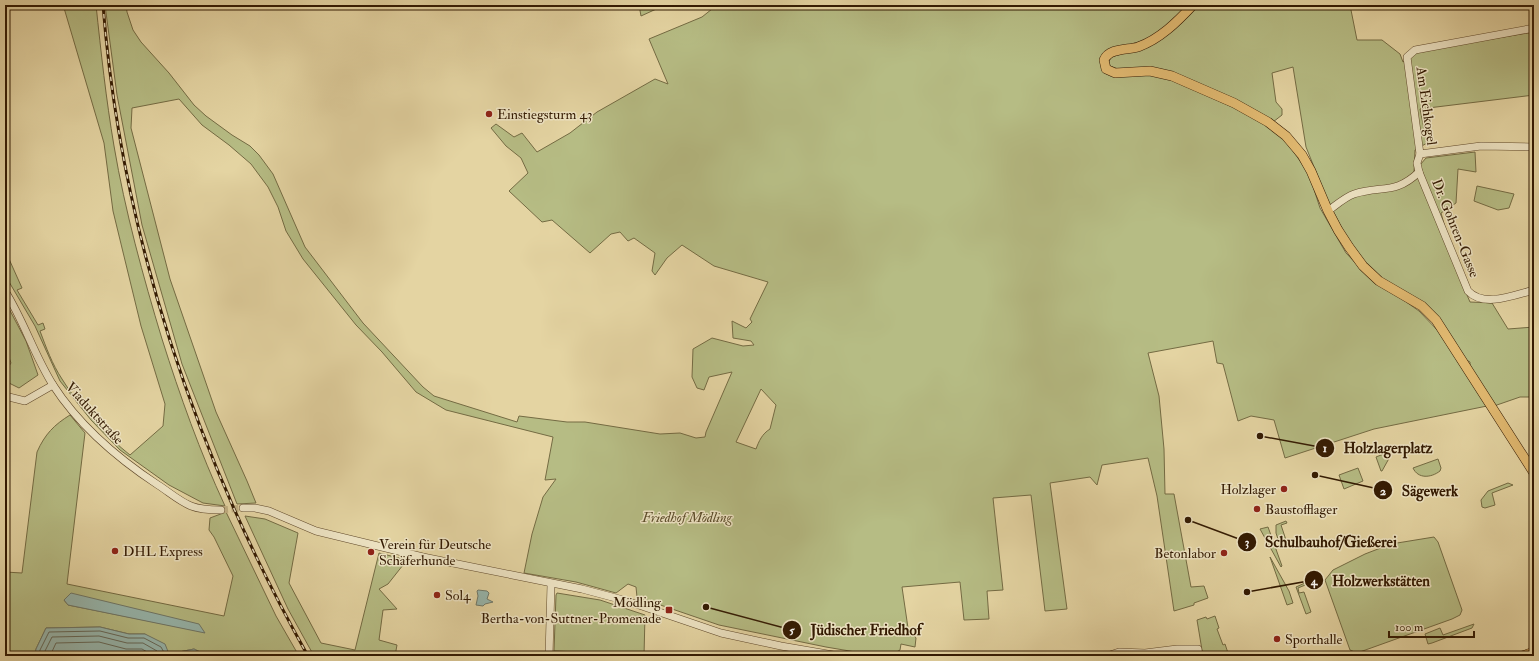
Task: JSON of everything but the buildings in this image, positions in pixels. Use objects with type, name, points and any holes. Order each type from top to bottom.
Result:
[{"type":"main road","points":[[1193,5],[1179,20],[1162,34],[1137,47],[1108,54],[1104,60],[1106,69],[1115,73],[1142,70],[1172,76],[1234,103],[1268,122],[1286,136],[1302,155],[1311,171],[1328,211],[1346,242],[1363,266],[1379,281],[1422,306],[1436,320],[1534,473]]},
{"type":"main road","points":[[1522,656],[1534,652]]},
{"type":"street","name":"Am Eichkogel","points":[[1534,28],[1415,50],[1407,57],[1420,154],[1481,146],[1534,147]]},
{"type":"street","name":"Dr. Gohren-Gasse","points":[[1420,154],[1417,163],[1419,172],[1466,286],[1471,294],[1481,299],[1489,300],[1534,290]]},
{"type":"street","points":[[1328,211],[1353,194],[1398,187],[1410,180],[1419,172]]},
{"type":"street","name":"Viaduktstraße","points":[[5,291],[14,305],[53,385],[71,409],[98,439],[116,455],[166,491],[191,506],[201,509],[221,510]]},
{"type":"street","points":[[5,396],[25,401],[53,385]]},
{"type":"street","points":[[243,508],[255,508],[268,511],[316,531],[372,545],[551,584],[582,589],[627,601],[721,633],[781,646],[839,656]]},
{"type":"street","points":[[549,656],[551,584]]},
{"type":"street","points":[[1107,656],[1118,652],[1145,653],[1177,649],[1198,652]]},
{"type":"green space","points":[[60,5],[96,5],[106,93],[114,146],[123,195],[141,267],[176,382],[191,424],[225,506],[203,503],[169,485],[120,450],[91,420],[60,381],[35,326],[5,275],[5,250],[22,288],[17,290],[38,325],[43,323],[45,329],[40,331],[58,373],[68,389],[93,420],[130,455],[163,426],[165,404],[141,326],[113,211],[104,143],[64,8]]},
{"type":"green space","name":"Friedhof Mödling","points":[[105,5],[126,5],[133,30],[141,42],[169,73],[194,105],[206,116],[250,146],[259,155],[273,174],[305,247],[363,323],[423,387],[434,396],[517,422],[519,416],[567,422],[585,422],[660,434],[680,433],[696,438],[705,437],[732,372],[709,377],[704,390],[697,388],[692,377],[693,349],[712,338],[743,346],[754,345],[751,341],[733,338],[732,321],[746,328],[752,322],[750,319],[768,282],[714,266],[682,245],[667,258],[655,275],[652,271],[655,253],[634,238],[628,241],[620,232],[611,234],[590,253],[552,220],[542,222],[509,191],[528,173],[521,158],[506,146],[491,128],[496,124],[514,137],[522,133],[537,152],[570,133],[597,112],[655,79],[668,84],[649,39],[702,17],[717,5],[1189,5],[1173,21],[1149,39],[1105,52],[1105,73],[1111,76],[1138,73],[1163,76],[1237,109],[1268,126],[1284,138],[1309,174],[1320,208],[1346,253],[1365,273],[1419,311],[1441,334],[1487,406],[1374,429],[1285,458],[1274,420],[1251,416],[1238,421],[1223,364],[1217,363],[1213,341],[1148,353],[1159,396],[1164,449],[1165,494],[1174,494],[1191,587],[1204,586],[1208,598],[1194,603],[1194,605],[1174,611],[1157,496],[1148,458],[1102,465],[1097,485],[1090,477],[1050,483],[1067,609],[1045,611],[1031,495],[993,498],[1003,590],[987,591],[989,619],[964,620],[960,582],[902,587],[908,628],[916,638],[915,647],[901,644],[900,650],[893,654],[880,652],[879,656],[826,647],[719,625],[637,597],[636,587],[628,584],[616,593],[576,582],[524,573],[532,534],[543,497],[556,479],[545,480],[553,437],[446,410],[416,392],[382,352],[356,325],[303,259],[286,231],[278,207],[268,187],[251,164],[202,125],[179,99],[132,108],[131,128],[170,279],[216,412],[256,503],[237,504],[182,364],[142,225],[117,95]],"holes":[[[761,389],[776,405],[770,429],[763,435],[756,449],[736,442]]]},
{"type":"green space","points":[[639,5],[665,5],[641,16]]},
{"type":"green space","points":[[1198,5],[1350,5],[1357,40],[1382,40],[1400,54],[1403,62],[1418,51],[1534,32],[1534,95],[1420,109],[1427,143],[1415,150],[1414,172],[1426,158],[1475,152],[1476,172],[1458,169],[1456,203],[1441,213],[1458,274],[1470,302],[1492,303],[1508,329],[1534,327],[1534,397],[1520,397],[1494,406],[1470,367],[1470,362],[1465,359],[1440,322],[1385,281],[1363,260],[1344,232],[1329,204],[1306,147],[1293,67],[1272,73],[1276,102],[1282,109],[1282,115],[1273,122],[1190,80],[1121,70],[1110,66],[1109,61],[1112,57],[1149,44],[1169,33]]},
{"type":"green space","points":[[1477,186],[1514,194],[1509,208],[1498,210],[1474,201]]},
{"type":"green space","points":[[5,301],[26,341],[38,375],[19,388],[5,381],[5,368],[7,369],[11,363],[5,347]]},
{"type":"green space","points":[[70,415],[85,433],[67,584],[224,616],[233,576],[209,530],[210,518],[226,512],[276,616],[299,656],[282,656],[279,653],[278,656],[203,656],[202,653],[194,649],[169,654],[145,634],[129,634],[100,627],[46,628],[36,649],[35,656],[5,656],[5,572],[22,573],[37,452],[47,435]],"holes":[[[64,600],[204,632],[68,605]]]},
{"type":"green space","points":[[1391,451],[1392,453],[1381,471],[1376,457]]},
{"type":"green space","points":[[1438,459],[1441,468],[1440,471],[1433,475],[1421,476],[1415,472],[1413,468]]},
{"type":"green space","points":[[1358,468],[1363,481],[1344,489],[1339,475]]},
{"type":"green space","points":[[1508,483],[1513,485],[1492,493],[1495,505],[1485,508],[1482,507],[1481,500],[1488,491]]},
{"type":"green space","points":[[245,516],[265,519],[298,533],[289,583],[321,643],[355,650],[379,553],[407,560],[388,584],[379,589],[397,609],[383,610],[379,640],[397,645],[395,656],[314,656],[288,609]]},
{"type":"green space","points":[[1286,521],[1287,523],[1281,525],[1287,543],[1280,545],[1276,533],[1276,525]]},
{"type":"green space","points":[[1268,527],[1282,566],[1281,567],[1260,529]]},
{"type":"green space","points":[[1434,537],[1438,542],[1462,610],[1460,615],[1357,653],[1350,650],[1325,580],[1333,570],[1365,554],[1391,544]]},
{"type":"green space","points":[[1270,557],[1289,591],[1293,603],[1287,605]]},
{"type":"green space","points":[[1314,579],[1315,581],[1298,588],[1299,593],[1304,592],[1311,612],[1306,614],[1296,587]]},
{"type":"green space","points":[[557,593],[600,600],[645,615],[644,656],[632,656],[632,654],[554,651]]},
{"type":"green space","points":[[1215,616],[1219,628],[1217,629],[1223,645],[1225,644],[1229,656],[1203,656],[1197,620]]},
{"type":"green space","points":[[1474,624],[1472,628],[1428,644],[1425,634],[1440,628],[1443,635]]},
{"type":"water","points":[[478,590],[487,591],[489,593],[487,599],[493,602],[483,606],[476,605]]},
{"type":"water","points":[[71,593],[199,624],[205,633],[68,605],[64,600]]},
{"type":"water","points":[[100,627],[129,634],[145,634],[165,644],[169,654],[194,649],[202,653],[203,656],[35,656],[36,649],[46,628]]},
{"type":"tunnel","points":[[221,510],[243,508]]},
{"type":"railway","points":[[103,5],[112,90],[127,175],[146,259],[170,341],[199,423],[231,502],[268,580],[308,656]]},
{"type":"place","name":"Einstiegsturm 43","points":[[489,114]]},
{"type":"place","name":"Holzlagerplatz","points":[[1260,436]]},
{"type":"place","name":"Sägewerk","points":[[1315,475]]},
{"type":"place","name":"Holzlager","points":[[1284,489]]},
{"type":"place","name":"Baustofflager","points":[[1257,509]]},
{"type":"place","name":"Schulbauhof/Gießerei","points":[[1188,520]]},
{"type":"place","name":"DHL Express","points":[[115,551]]},
{"type":"place","name":"Verein für Deutsche Schäferhunde","points":[[371,552]]},
{"type":"place","name":"Betonlabor","points":[[1224,553]]},
{"type":"place","name":"Holzwerkstätten","points":[[1247,592]]},
{"type":"place","name":"Sol4","points":[[437,595]]},
{"type":"place","name":"Jüdischer Friedhof","points":[[706,607]]},
{"type":"place","name":"Mödling Bertha-von-Suttner-Promenade","points":[[669,610]]},
{"type":"place","name":"Sporthalle","points":[[1277,639]]}]
